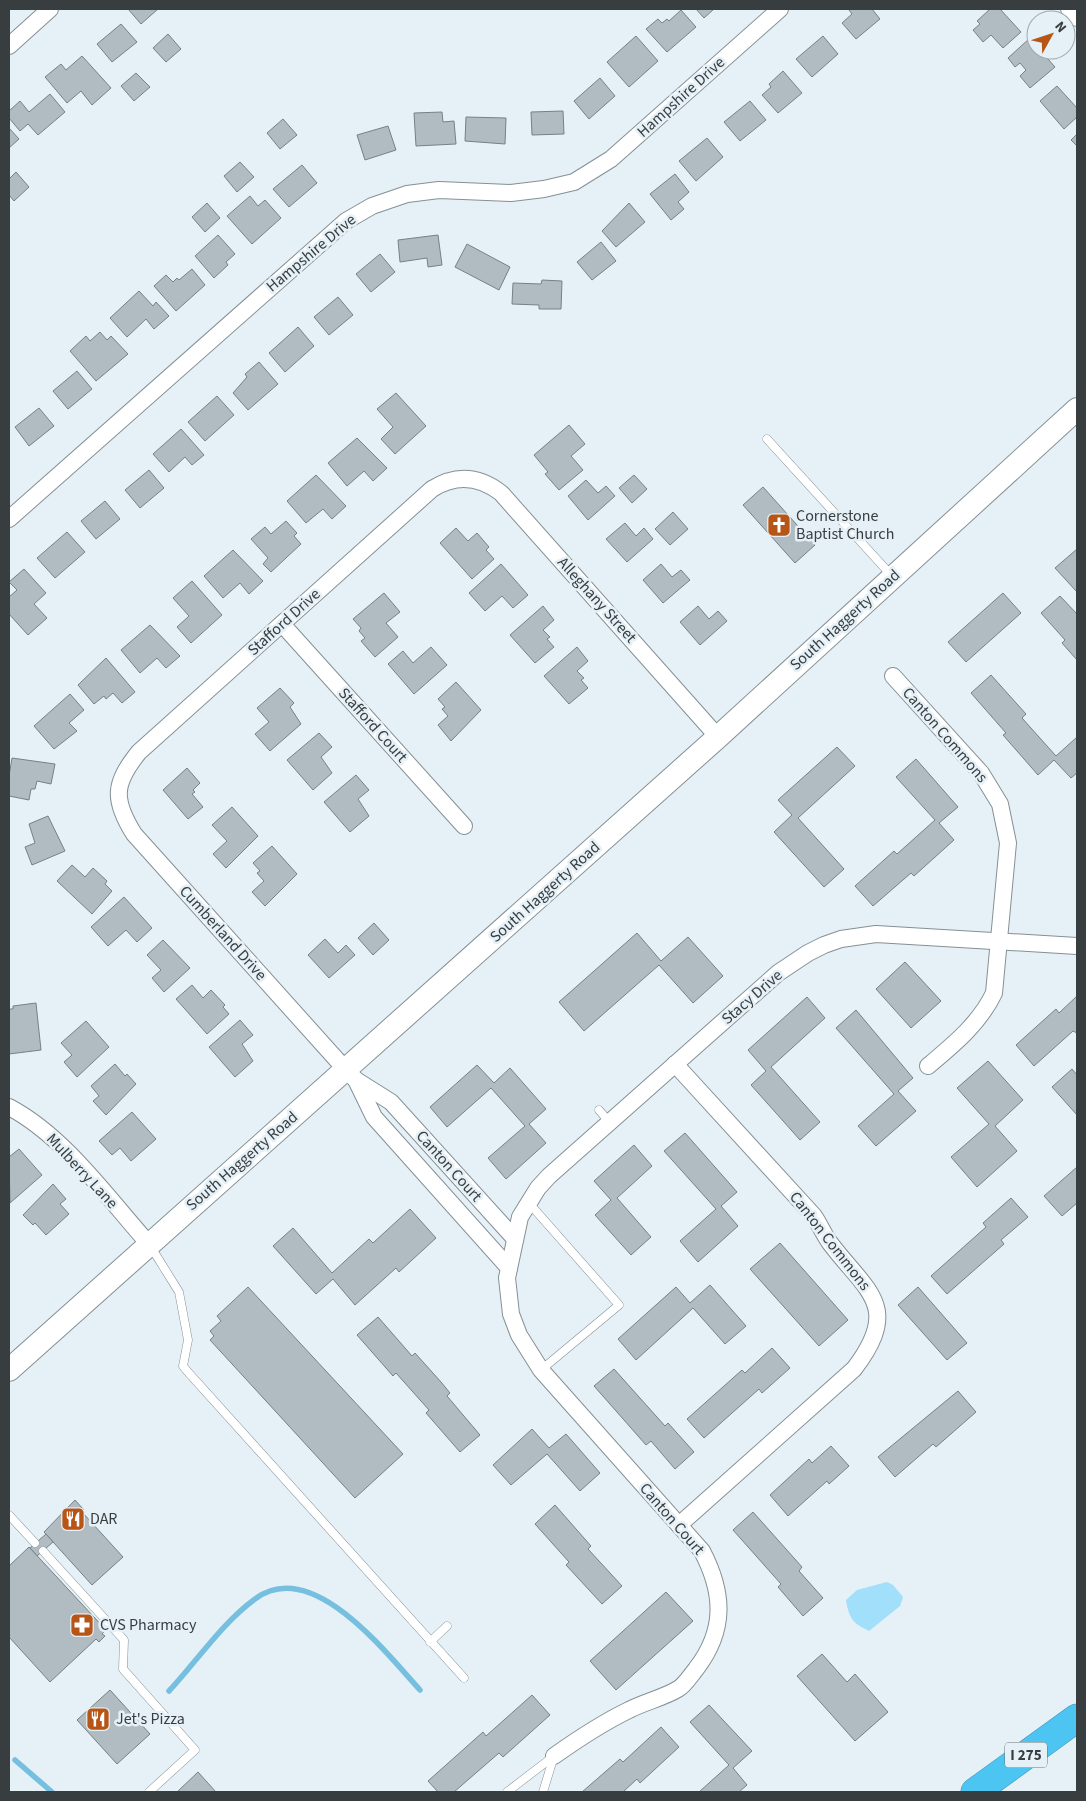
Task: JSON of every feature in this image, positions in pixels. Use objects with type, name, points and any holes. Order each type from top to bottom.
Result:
[{"type":"highway","name":"I 275","points":[[975,1792],[1077,1718]]},
{"type":"main road","name":"South Haggerty Road","points":[[9,1370],[148,1243],[351,1075],[893,576],[1077,410]]},
{"type":"street","points":[[9,46],[50,9]]},
{"type":"street","name":"Hampshire Drive","points":[[9,519],[346,221],[372,206],[407,194],[439,190],[511,193],[544,189],[574,182],[611,159],[780,9]]},
{"type":"street","points":[[1069,9],[1077,18]]},
{"type":"street","name":"Stafford Drive","points":[[119,787],[126,769],[139,752],[432,489],[454,479],[467,478]]},
{"type":"street","name":"Alleghany Street","points":[[467,478],[492,486],[501,493],[718,737]]},
{"type":"street","name":"Stafford Court","points":[[282,624],[464,826]]},
{"type":"street","name":"Canton Commons","points":[[893,676],[981,773],[1000,804],[1008,843],[994,993],[985,1012],[928,1066]]},
{"type":"street","name":"Cumberland Drive","points":[[119,787],[119,806],[134,834],[351,1075]]},
{"type":"street","name":"Stacy Drive","points":[[515,1239],[520,1217],[528,1202],[549,1176],[781,971],[808,952],[841,939],[876,934],[1077,946]]},
{"type":"street","name":"Canton Commons","points":[[675,1064],[814,1216],[830,1242],[869,1289],[877,1311],[876,1328],[872,1342],[854,1369],[679,1525]]},
{"type":"street","name":"Canton Court","points":[[351,1075],[374,1117],[412,1143],[515,1239],[509,1268],[507,1291],[511,1314],[519,1335],[541,1370],[702,1551],[713,1572],[718,1595],[719,1614],[714,1637],[705,1657],[679,1688],[629,1710],[595,1728],[554,1756]]},
{"type":"street","name":"Canton Court","points":[[351,1075],[391,1102],[412,1143],[509,1268]]},
{"type":"street","name":"Mulberry Lane","points":[[9,1107],[30,1120],[62,1146],[148,1243]]},
{"type":"lane","points":[[767,439],[893,576]]},
{"type":"lane","points":[[599,1110],[610,1123]]},
{"type":"lane","points":[[528,1202],[620,1305],[541,1370]]},
{"type":"lane","points":[[148,1243],[179,1292],[188,1340],[183,1366],[464,1678]]},
{"type":"lane","points":[[9,1515],[35,1543]]},
{"type":"lane","points":[[43,1551],[124,1640],[123,1669],[195,1750],[149,1792]]},
{"type":"lane","points":[[430,1642],[447,1626]]},
{"type":"lane","points":[[543,1792],[554,1756]]},
{"type":"lane","name":"Canton Court","points":[[507,1792],[554,1756]]},
{"type":"shaded area","points":[[887,1582],[893,1585],[903,1597],[900,1606],[869,1631],[852,1619],[846,1600],[857,1590]]},
{"type":"building","points":[[128,9],[158,9],[141,24]]},
{"type":"building","points":[[696,9],[714,9],[704,18]]},
{"type":"building","points":[[850,9],[872,9],[880,19],[856,39],[842,23],[852,14]]},
{"type":"building","points":[[990,9],[1000,9],[1021,32],[1003,48],[991,35],[983,42],[973,30],[980,24],[977,21]]},
{"type":"building","points":[[681,10],[696,27],[667,52],[646,29],[658,19],[662,23],[667,19],[669,21]]},
{"type":"building","points":[[121,24],[137,42],[112,62],[97,44]]},
{"type":"building","points":[[168,34],[181,49],[166,62],[153,48]]},
{"type":"building","points":[[636,36],[658,61],[629,87],[607,62]]},
{"type":"building","points":[[823,36],[838,54],[812,77],[796,59]]},
{"type":"building","points":[[1026,42],[1026,60],[1049,60],[1055,67],[1030,88],[1020,76],[1026,70],[1020,63],[1015,67],[1008,58]]},
{"type":"building","points":[[82,56],[111,88],[92,105],[81,91],[67,103],[45,77],[61,64],[66,70]]},
{"type":"building","points":[[783,71],[802,93],[778,113],[762,95],[771,87],[769,84]]},
{"type":"building","points":[[136,73],[150,87],[134,101],[121,86]]},
{"type":"building","points":[[600,78],[615,96],[589,119],[574,101]]},
{"type":"building","points":[[1057,86],[1077,108],[1077,117],[1064,129],[1040,101]]},
{"type":"building","points":[[50,94],[65,112],[38,135],[28,124],[20,131],[9,118],[9,111],[20,101],[29,112]]},
{"type":"building","points":[[750,101],[766,120],[740,141],[724,122]]},
{"type":"building","points":[[563,111],[564,134],[532,135],[531,112]]},
{"type":"building","points":[[442,112],[443,122],[454,121],[456,144],[416,146],[414,113]]},
{"type":"building","points":[[466,117],[506,118],[505,144],[465,141]]},
{"type":"building","points":[[283,119],[297,135],[280,149],[267,133]]},
{"type":"building","points":[[388,126],[396,150],[365,160],[357,135]]},
{"type":"building","points":[[9,128],[19,139],[9,148]]},
{"type":"building","points":[[1077,134],[1077,146],[1071,140]]},
{"type":"building","points":[[707,138],[723,157],[696,181],[679,161]]},
{"type":"building","points":[[240,162],[254,177],[237,192],[224,176]]},
{"type":"building","points":[[302,165],[317,183],[289,207],[273,189]]},
{"type":"building","points":[[16,172],[29,187],[14,201],[9,195],[9,179]]},
{"type":"building","points":[[675,174],[689,192],[678,202],[684,209],[671,220],[650,194]]},
{"type":"building","points":[[250,196],[258,206],[265,200],[281,218],[252,244],[227,216]]},
{"type":"building","points":[[207,203],[220,218],[205,232],[192,217]]},
{"type":"building","points":[[629,203],[645,222],[616,247],[602,231]]},
{"type":"building","points":[[218,235],[235,254],[226,262],[228,265],[214,278],[195,256]]},
{"type":"building","points":[[438,235],[442,265],[428,267],[427,258],[400,262],[398,240]]},
{"type":"building","points":[[601,242],[616,261],[592,280],[577,262]]},
{"type":"building","points":[[467,244],[510,267],[499,290],[455,267]]},
{"type":"building","points":[[380,254],[395,272],[371,292],[356,274]]},
{"type":"building","points":[[192,269],[205,285],[176,311],[154,286],[166,275],[173,282],[177,278],[179,280]]},
{"type":"building","points":[[542,280],[562,281],[561,309],[539,309],[539,305],[512,304],[513,283],[541,284]]},
{"type":"building","points":[[139,291],[153,306],[156,302],[169,316],[154,329],[146,319],[127,337],[110,318]]},
{"type":"building","points":[[338,297],[353,315],[329,335],[314,317]]},
{"type":"building","points":[[298,327],[314,346],[285,372],[269,353]]},
{"type":"building","points":[[100,332],[107,340],[111,336],[128,354],[96,381],[70,351],[86,336],[90,341]]},
{"type":"building","points":[[259,362],[278,384],[248,410],[233,393],[247,377],[245,374]]},
{"type":"building","points":[[77,371],[92,389],[68,409],[53,391]]},
{"type":"building","points":[[396,393],[426,426],[395,454],[381,439],[393,427],[377,409]]},
{"type":"building","points":[[217,396],[234,415],[205,441],[188,422]]},
{"type":"building","points":[[39,408],[54,426],[29,446],[15,427]]},
{"type":"building","points":[[569,425],[585,444],[571,456],[583,470],[559,490],[545,474],[548,472],[534,455]]},
{"type":"building","points":[[181,429],[204,455],[192,465],[185,457],[169,472],[153,454]]},
{"type":"building","points":[[357,438],[387,468],[373,481],[364,471],[347,486],[328,463]]},
{"type":"building","points":[[149,470],[164,488],[140,508],[125,490]]},
{"type":"building","points":[[316,475],[346,506],[332,519],[323,509],[306,523],[287,501]]},
{"type":"building","points":[[634,475],[647,489],[632,503],[619,488]]},
{"type":"building","points":[[586,480],[598,493],[606,486],[615,496],[588,520],[568,496]]},
{"type":"building","name":"Cornerstone Baptist Church","points":[[763,487],[815,545],[795,563],[743,505]]},
{"type":"building","points":[[105,501],[120,519],[96,539],[81,521]]},
{"type":"building","points":[[673,512],[688,529],[670,545],[655,529]]},
{"type":"building","points":[[286,521],[297,533],[294,536],[301,544],[271,572],[263,564],[268,558],[251,539],[265,527],[271,534]]},
{"type":"building","points":[[625,523],[636,536],[644,528],[653,539],[627,562],[606,539]]},
{"type":"building","points":[[456,528],[468,541],[477,533],[489,547],[486,550],[494,559],[472,579],[440,543]]},
{"type":"building","points":[[67,532],[85,552],[55,578],[37,558]]},
{"type":"building","points":[[1077,549],[1077,592],[1055,568]]},
{"type":"building","points":[[233,550],[263,581],[249,594],[240,583],[223,598],[204,576]]},
{"type":"building","points":[[501,564],[528,595],[513,608],[502,596],[485,611],[469,593]]},
{"type":"building","points":[[661,564],[672,577],[681,570],[690,580],[663,603],[643,580]]},
{"type":"building","points":[[24,569],[46,593],[34,604],[47,618],[28,635],[9,614],[9,597],[17,590],[9,582]]},
{"type":"building","points":[[192,581],[222,615],[191,643],[177,627],[189,616],[173,598]]},
{"type":"building","points":[[384,593],[400,612],[386,623],[398,637],[375,657],[361,641],[365,638],[359,631],[361,628],[353,619]]},
{"type":"building","points":[[1003,593],[1021,613],[966,662],[948,642]]},
{"type":"building","points":[[1060,596],[1077,614],[1077,660],[1062,643],[1065,640],[1041,613]]},
{"type":"building","points":[[543,606],[554,620],[543,630],[550,637],[547,639],[554,647],[535,663],[510,635]]},
{"type":"building","points":[[698,606],[709,619],[718,611],[727,621],[700,645],[680,622]]},
{"type":"building","points":[[150,625],[180,656],[166,668],[157,658],[140,673],[121,650]]},
{"type":"building","points":[[431,647],[447,665],[414,694],[388,664],[403,651],[413,663]]},
{"type":"building","points":[[577,647],[588,661],[577,671],[584,678],[581,680],[588,688],[569,704],[544,676]]},
{"type":"building","points":[[106,658],[135,692],[122,703],[113,693],[106,699],[104,696],[94,704],[78,685]]},
{"type":"building","points":[[991,675],[1026,714],[1022,718],[1056,756],[1077,737],[1077,773],[1071,778],[1054,760],[1038,775],[1003,735],[1006,733],[971,693]]},
{"type":"building","points":[[456,682],[481,710],[451,741],[438,725],[448,716],[442,709],[445,707],[438,699]]},
{"type":"building","points":[[280,688],[294,703],[290,707],[301,724],[270,751],[255,734],[269,722],[257,708]]},
{"type":"building","points":[[70,694],[84,710],[69,723],[77,731],[54,749],[34,726]]},
{"type":"building","points":[[319,733],[332,747],[321,757],[332,773],[313,790],[287,760]]},
{"type":"building","points":[[837,747],[855,766],[798,818],[844,869],[824,887],[774,832],[792,815],[778,800]]},
{"type":"building","points":[[12,758],[55,764],[51,784],[37,781],[35,789],[31,789],[29,800],[9,796],[9,776]]},
{"type":"building","points":[[916,759],[958,807],[939,823],[954,840],[914,876],[911,873],[873,906],[855,886],[894,851],[897,854],[935,820],[896,777]]},
{"type":"building","points":[[187,768],[200,783],[193,790],[195,792],[192,794],[203,807],[188,819],[163,790]]},
{"type":"building","points":[[356,775],[369,790],[358,799],[369,816],[350,832],[324,802]]},
{"type":"building","points":[[232,807],[258,836],[226,868],[213,854],[227,841],[212,825]]},
{"type":"building","points":[[48,816],[65,851],[32,865],[25,847],[35,843],[29,824]]},
{"type":"building","points":[[272,846],[297,874],[265,906],[252,892],[264,881],[257,873],[260,871],[253,863]]},
{"type":"building","points":[[72,865],[85,877],[93,868],[107,881],[105,884],[112,891],[92,914],[57,881]]},
{"type":"building","points":[[124,897],[152,928],[137,942],[126,930],[108,946],[91,927]]},
{"type":"building","points":[[374,923],[389,940],[373,955],[358,938]]},
{"type":"building","points":[[637,933],[661,961],[688,937],[723,976],[693,1003],[659,965],[584,1031],[559,1002]]},
{"type":"building","points":[[325,939],[338,953],[346,945],[355,955],[329,978],[308,955]]},
{"type":"building","points":[[163,940],[190,968],[164,992],[152,978],[161,970],[147,955]]},
{"type":"building","points":[[905,962],[941,1001],[911,1028],[876,989]]},
{"type":"building","points":[[192,985],[203,998],[211,990],[225,1005],[223,1007],[229,1014],[207,1034],[176,999]]},
{"type":"building","points":[[1077,996],[1077,1033],[1073,1031],[1034,1066],[1016,1045],[1056,1009],[1059,1013]]},
{"type":"building","points":[[807,997],[825,1018],[771,1067],[820,1122],[800,1140],[751,1085],[766,1071],[748,1050]]},
{"type":"building","points":[[36,1003],[41,1050],[9,1054],[9,1009],[13,1009],[13,1006]]},
{"type":"building","points":[[856,1010],[913,1078],[898,1091],[916,1111],[876,1146],[858,1126],[894,1094],[836,1028]]},
{"type":"building","points":[[240,1020],[253,1035],[242,1044],[253,1061],[235,1077],[209,1047]]},
{"type":"building","points":[[86,1021],[109,1047],[77,1077],[64,1062],[72,1055],[61,1043]]},
{"type":"building","points":[[988,1061],[1023,1100],[995,1126],[1017,1151],[977,1187],[951,1157],[989,1124],[957,1088]]},
{"type":"building","points":[[115,1064],[125,1076],[127,1074],[136,1084],[106,1115],[93,1101],[99,1096],[91,1086]]},
{"type":"building","points":[[477,1065],[494,1083],[510,1068],[546,1109],[529,1124],[546,1143],[506,1179],[488,1158],[525,1126],[491,1088],[447,1127],[430,1107]]},
{"type":"building","points":[[1072,1069],[1077,1075],[1077,1115],[1052,1087]]},
{"type":"building","points":[[132,1112],[156,1139],[131,1161],[120,1148],[112,1155],[99,1141]]},
{"type":"building","points":[[685,1133],[737,1192],[721,1206],[738,1226],[698,1262],[680,1241],[716,1209],[664,1151]]},
{"type":"building","points":[[634,1145],[652,1166],[617,1198],[651,1237],[631,1255],[595,1215],[611,1200],[594,1181]]},
{"type":"building","points":[[19,1149],[42,1175],[10,1203],[9,1157]]},
{"type":"building","points":[[1077,1167],[1077,1203],[1062,1216],[1044,1196]]},
{"type":"building","points":[[53,1184],[66,1199],[60,1204],[69,1214],[46,1235],[35,1223],[33,1225],[23,1215]]},
{"type":"building","points":[[1011,1198],[1028,1217],[1001,1240],[1004,1244],[947,1294],[931,1276],[986,1227],[983,1223]]},
{"type":"building","points":[[410,1209],[436,1238],[399,1272],[396,1268],[355,1305],[333,1279],[316,1294],[273,1246],[293,1228],[332,1273],[369,1239],[373,1243]]},
{"type":"building","points":[[780,1243],[848,1320],[819,1346],[750,1269]]},
{"type":"building","points":[[710,1285],[746,1326],[725,1344],[693,1308],[636,1360],[618,1339],[676,1287],[690,1303]]},
{"type":"building","points":[[248,1287],[403,1454],[355,1498],[210,1340],[214,1336],[210,1331],[221,1321],[217,1316]]},
{"type":"building","points":[[918,1287],[967,1343],[947,1360],[898,1305]]},
{"type":"building","points":[[378,1317],[412,1356],[415,1353],[441,1382],[450,1393],[447,1396],[480,1435],[460,1452],[426,1413],[429,1410],[396,1373],[393,1376],[357,1335]]},
{"type":"building","points":[[772,1348],[790,1368],[762,1393],[759,1389],[704,1438],[687,1419],[742,1370],[745,1373]]},
{"type":"building","points":[[614,1369],[665,1426],[668,1423],[694,1452],[675,1469],[651,1441],[646,1445],[594,1386]]},
{"type":"building","points":[[958,1391],[976,1412],[936,1447],[933,1444],[895,1477],[878,1457]]},
{"type":"building","points":[[532,1429],[549,1448],[566,1434],[600,1473],[580,1491],[547,1454],[511,1485],[493,1465]]},
{"type":"building","points":[[831,1446],[849,1466],[829,1484],[827,1481],[788,1516],[770,1495],[809,1459],[812,1463]]},
{"type":"building","points":[[75,1500],[84,1510],[82,1512],[123,1557],[92,1585],[44,1532]]},
{"type":"building","points":[[555,1505],[591,1546],[588,1549],[622,1586],[602,1604],[566,1565],[569,1562],[535,1524]]},
{"type":"building","points":[[753,1512],[802,1567],[799,1571],[823,1598],[803,1616],[778,1587],[781,1584],[733,1530]]},
{"type":"building","points":[[46,1534],[53,1542],[37,1556],[30,1548]]},
{"type":"building","name":"CVS Pharmacy","points":[[29,1547],[106,1630],[102,1634],[105,1636],[99,1642],[96,1639],[50,1682],[9,1637],[9,1566]]},
{"type":"building","points":[[666,1592],[693,1621],[616,1690],[590,1661]]},
{"type":"building","points":[[822,1654],[847,1682],[855,1674],[888,1712],[855,1741],[797,1676]]},
{"type":"building","points":[[110,1690],[150,1734],[117,1764],[77,1720]]},
{"type":"building","points":[[532,1695],[550,1715],[503,1757],[499,1753],[454,1792],[438,1792],[428,1781],[483,1732],[486,1736]]},
{"type":"building","points":[[709,1705],[752,1751],[733,1768],[747,1785],[739,1792],[699,1792],[729,1765],[690,1722]]},
{"type":"building","points":[[661,1727],[679,1747],[640,1783],[637,1779],[623,1792],[582,1792],[620,1759],[623,1762]]},
{"type":"building","points":[[198,1772],[216,1792],[177,1792]]},
{"type":"waterway","points":[[169,1691],[232,1619],[255,1599],[277,1589],[300,1590],[323,1599],[346,1614],[388,1654],[420,1690]]},
{"type":"waterway","points":[[15,1760],[52,1792]]},
{"type":"place","name":"Cornerstone Baptist Church","points":[[779,525]]},
{"type":"place","name":"DAR","points":[[73,1519]]},
{"type":"place","name":"CVS Pharmacy","points":[[82,1625]]},
{"type":"place","name":"Jet's Pizza","points":[[98,1719]]}]
